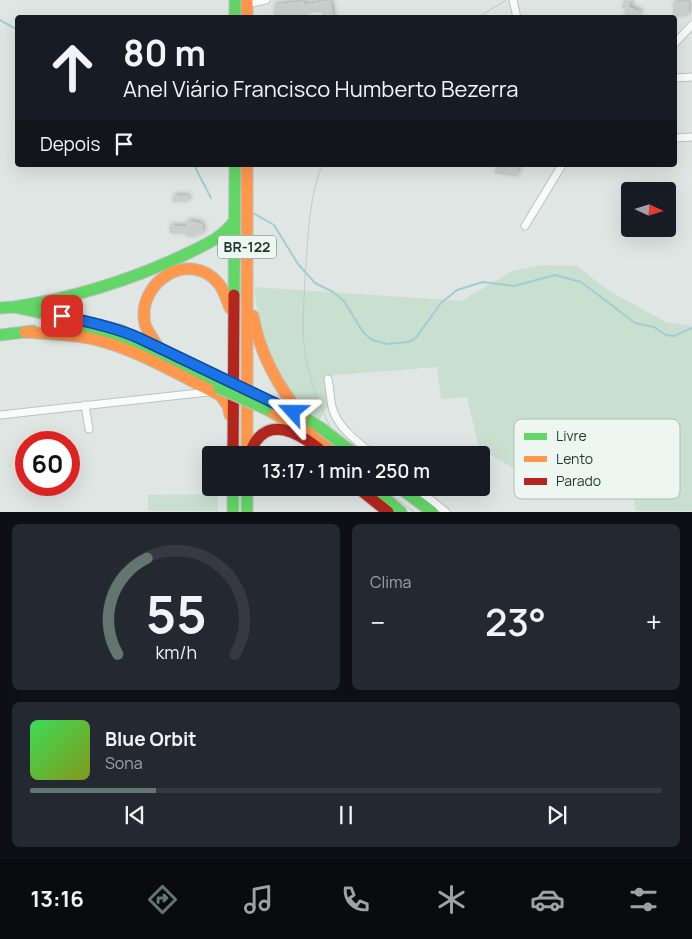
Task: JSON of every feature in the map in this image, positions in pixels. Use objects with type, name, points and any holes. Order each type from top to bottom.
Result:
[{"type":"main road","points":[[235,0],[235,15]]},
{"type":"main road","points":[[247,2],[247,15]]},
{"type":"main road","name":"BR-122","points":[[233,446],[235,167]]},
{"type":"main road","name":"BR-122","points":[[247,167],[248,446]]},
{"type":"main road","points":[[0,308],[47,302],[146,274],[218,238],[230,228],[235,220]]},
{"type":"main road","points":[[158,347],[146,331],[143,321],[143,308],[146,296],[151,286],[161,278],[179,270],[188,268],[198,269],[209,273],[217,280],[224,290],[230,306],[233,328]]},
{"type":"main road","points":[[247,279],[251,288],[255,328],[260,346],[282,390],[303,417]]},
{"type":"main road","points":[[14,307],[113,328],[139,338],[158,347],[219,386]]},
{"type":"main road","points":[[0,335],[76,329],[105,335],[134,346],[219,386]]},
{"type":"main road","points":[[25,332],[70,335],[98,340],[133,352],[267,405],[303,417],[344,446]]},
{"type":"main road","points":[[219,386],[220,395],[228,406],[233,426]]},
{"type":"main road","points":[[267,405],[313,435],[326,446]]},
{"type":"main road","points":[[252,446],[264,432],[276,429],[292,431],[306,438],[315,446]]},
{"type":"main road","points":[[233,496],[233,512]]},
{"type":"main road","points":[[247,496],[247,512]]},
{"type":"main road","points":[[367,496],[388,512]]},
{"type":"main road","points":[[382,496],[401,512]]},
{"type":"main road","points":[[411,496],[432,512]]},
{"type":"street","points":[[247,2],[266,0]]},
{"type":"street","points":[[513,0],[516,15]]},
{"type":"street","points":[[677,41],[692,25]]},
{"type":"street","points":[[677,78],[692,76]]},
{"type":"street","points":[[677,138],[692,136]]},
{"type":"street","points":[[525,226],[561,167]]},
{"type":"street","points":[[328,379],[332,407],[336,417],[349,434],[363,446]]},
{"type":"street","points":[[0,414],[85,405],[219,386]]},
{"type":"street","points":[[85,405],[89,428]]},
{"type":"street","points":[[426,496],[446,512]]},
{"type":"green space","points":[[543,265],[577,266],[609,291],[666,322],[692,326],[692,511],[636,511],[634,499],[680,499],[680,419],[514,419],[514,469],[490,455],[490,446],[479,446],[467,397],[441,399],[437,367],[324,376],[328,405],[319,421],[298,401],[273,363],[262,336],[254,287],[462,301],[512,271]]},
{"type":"green space","points":[[202,494],[202,496],[218,496],[218,511],[148,511],[148,495]]},
{"type":"building","points":[[625,0],[631,0],[628,7],[640,12],[638,15],[624,15],[627,9],[622,7]]},
{"type":"building","points":[[330,1],[332,15],[323,15],[322,11],[304,13],[304,15],[275,15],[274,5],[304,2],[304,5]]},
{"type":"building","points":[[688,2],[688,15],[677,17],[674,15],[673,3]]},
{"type":"building","points":[[496,167],[518,167],[516,176],[495,173]]},
{"type":"building","points":[[173,196],[188,196],[188,201],[173,202]]},
{"type":"building","points":[[187,221],[202,224],[202,234],[195,234],[195,237],[186,236],[186,234],[170,233],[170,226],[187,227]]},
{"type":"waterway","points":[[0,20],[15,28]]},
{"type":"waterway","points":[[195,167],[211,198]]},
{"type":"waterway","points":[[253,213],[274,225],[298,264],[315,283],[333,292],[344,301],[363,332],[372,340],[387,344],[408,342],[415,339],[441,303],[457,290],[483,282],[514,286],[555,275],[581,282],[635,323],[654,327],[666,335],[674,336],[692,328]]},
{"type":"tram line","points":[[482,15],[506,0]]},
{"type":"tram line","points":[[321,167],[314,192],[309,221],[303,319],[306,359],[320,405],[332,431]]},
{"type":"tram line","points":[[393,496],[414,512]]},
{"type":"traffic: fast","points":[[235,0],[235,15]]},
{"type":"traffic: fast","points":[[234,295],[235,167]]},
{"type":"traffic: fast","points":[[14,307],[79,294],[121,281],[182,256],[211,241],[230,227],[235,220]]},
{"type":"traffic: fast","points":[[0,308],[14,307],[120,330],[223,379]]},
{"type":"traffic: fast","points":[[59,329],[101,336],[121,342],[140,349],[216,386]]},
{"type":"traffic: fast","points":[[0,335],[33,331]]},
{"type":"traffic: fast","points":[[223,379],[268,401]]},
{"type":"traffic: fast","points":[[219,388],[266,409]]},
{"type":"traffic: fast","points":[[268,401],[303,417],[321,428]]},
{"type":"traffic: fast","points":[[321,428],[344,446]]},
{"type":"traffic: fast","points":[[233,496],[233,512]]},
{"type":"traffic: fast","points":[[247,496],[247,512]]},
{"type":"traffic: fast","points":[[382,496],[401,512]]},
{"type":"traffic: fast","points":[[411,496],[432,512]]},
{"type":"traffic: slow","points":[[247,0],[247,15]]},
{"type":"traffic: slow","points":[[247,167],[247,446]]},
{"type":"traffic: slow","points":[[158,347],[145,324],[144,309],[149,295],[157,283],[168,275],[180,270],[194,269],[207,274],[221,286],[230,308]]},
{"type":"traffic: slow","points":[[253,316],[260,344],[271,370],[303,417]]},
{"type":"traffic: slow","points":[[25,332],[88,338],[128,350],[220,395],[228,406],[230,415]]},
{"type":"traffic: slow","points":[[266,409],[313,435],[326,446]]},
{"type":"traffic: jam","points":[[233,446],[234,295]]},
{"type":"traffic: jam","points":[[254,446],[264,433],[273,430],[292,432],[315,446]]},
{"type":"traffic: jam","points":[[368,496],[388,512]]},
{"type":"route","points":[[62,316],[120,330],[293,412]]}]
